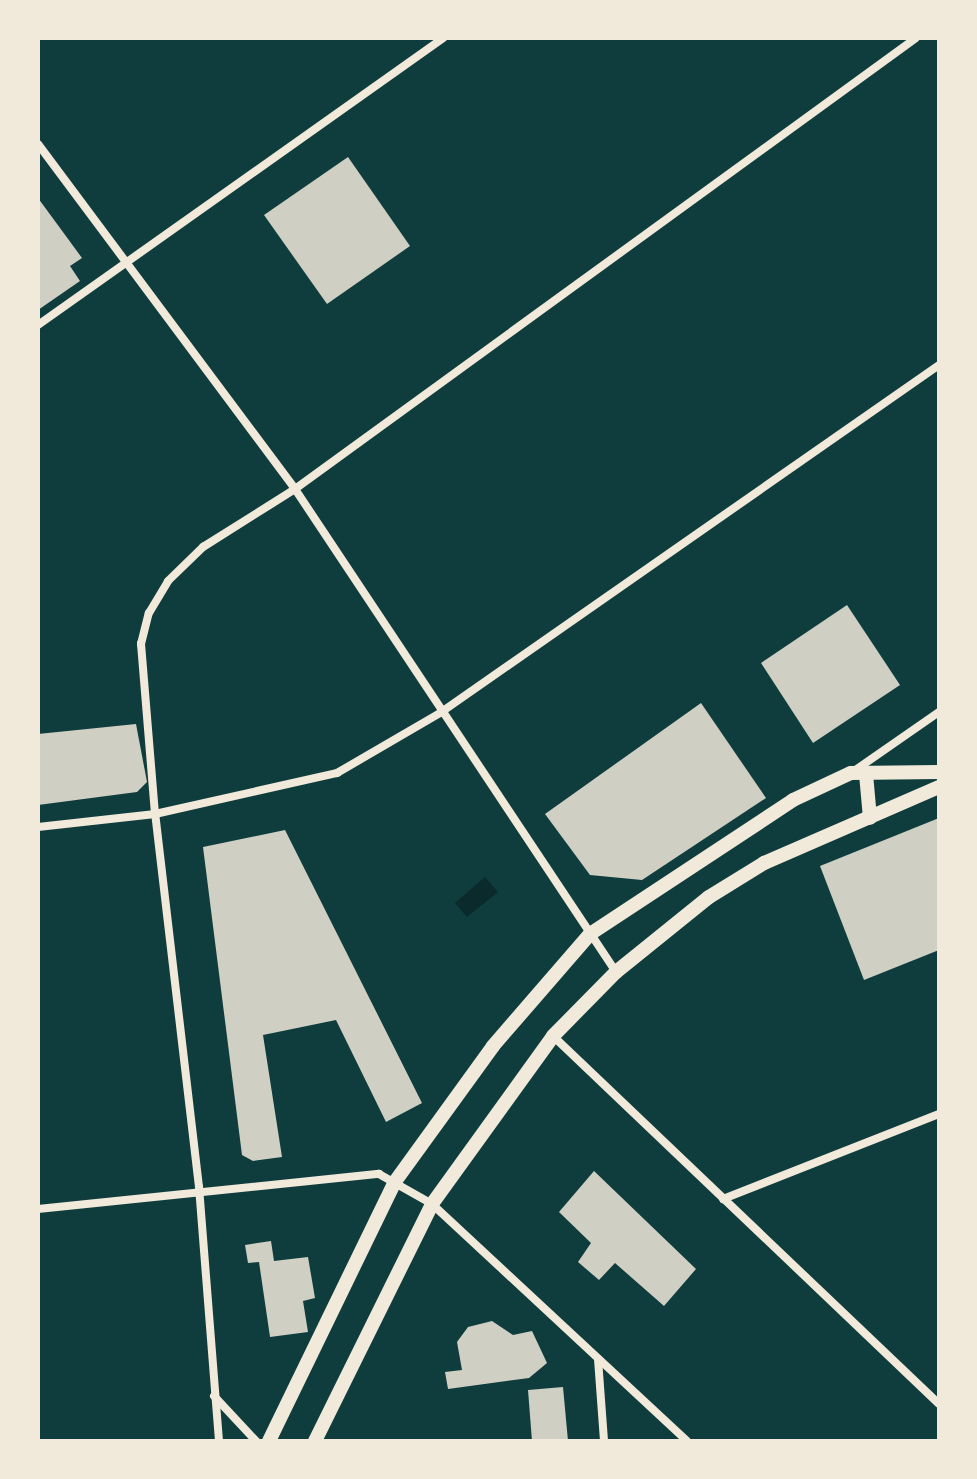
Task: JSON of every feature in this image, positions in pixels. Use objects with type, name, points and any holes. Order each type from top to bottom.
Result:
[{"type":"street","points":[[38,325],[444,38]]},
{"type":"street","points":[[219,1441],[199,1187],[155,814],[141,644],[149,613],[168,581],[203,547],[295,489],[916,38]]},
{"type":"street","points":[[38,144],[122,264],[295,489],[440,713],[616,972]]},
{"type":"street","points":[[38,827],[155,814],[337,773],[440,713],[939,365]]},
{"type":"street","points":[[269,1441],[394,1183],[493,1046],[590,934],[793,800],[859,774],[939,712]]},
{"type":"street","points":[[859,774],[939,772]]},
{"type":"street","points":[[859,774],[870,818]]},
{"type":"street","points":[[315,1441],[432,1204],[553,1036],[616,972],[764,863],[939,787]]},
{"type":"street","points":[[553,1036],[939,1404]]},
{"type":"street","points":[[723,1199],[939,1114]]},
{"type":"street","points":[[38,1209],[199,1187],[379,1174],[432,1204],[687,1441]]},
{"type":"street","points":[[598,1359],[604,1441]]},
{"type":"street","points":[[214,1396],[256,1441]]},
{"type":"water","points":[[485,877],[498,892],[467,917],[455,903]]},
{"type":"building","points":[[348,157],[410,246],[327,304],[264,215]]},
{"type":"building","points":[[38,198],[82,258],[70,266],[80,281],[38,310]]},
{"type":"building","points":[[847,605],[900,685],[813,743],[761,663]]},
{"type":"building","points":[[701,703],[766,798],[642,880],[590,875],[545,814]]},
{"type":"building","points":[[136,724],[147,782],[137,792],[38,805],[38,734]]},
{"type":"building","points":[[939,818],[939,950],[864,980],[820,866]]},
{"type":"building","points":[[285,830],[422,1103],[386,1122],[336,1020],[263,1035],[282,1157],[253,1161],[242,1155],[203,847]]},
{"type":"building","points":[[594,1171],[696,1269],[664,1306],[615,1263],[599,1280],[578,1262],[591,1243],[559,1212]]},
{"type":"building","points":[[271,1241],[274,1261],[308,1257],[315,1298],[303,1301],[308,1332],[270,1337],[259,1262],[248,1263],[245,1245]]},
{"type":"building","points":[[492,1321],[513,1335],[532,1331],[547,1363],[529,1378],[448,1389],[445,1372],[462,1370],[457,1342],[468,1327]]},
{"type":"building","points":[[563,1387],[568,1441],[532,1441],[528,1390]]}]
